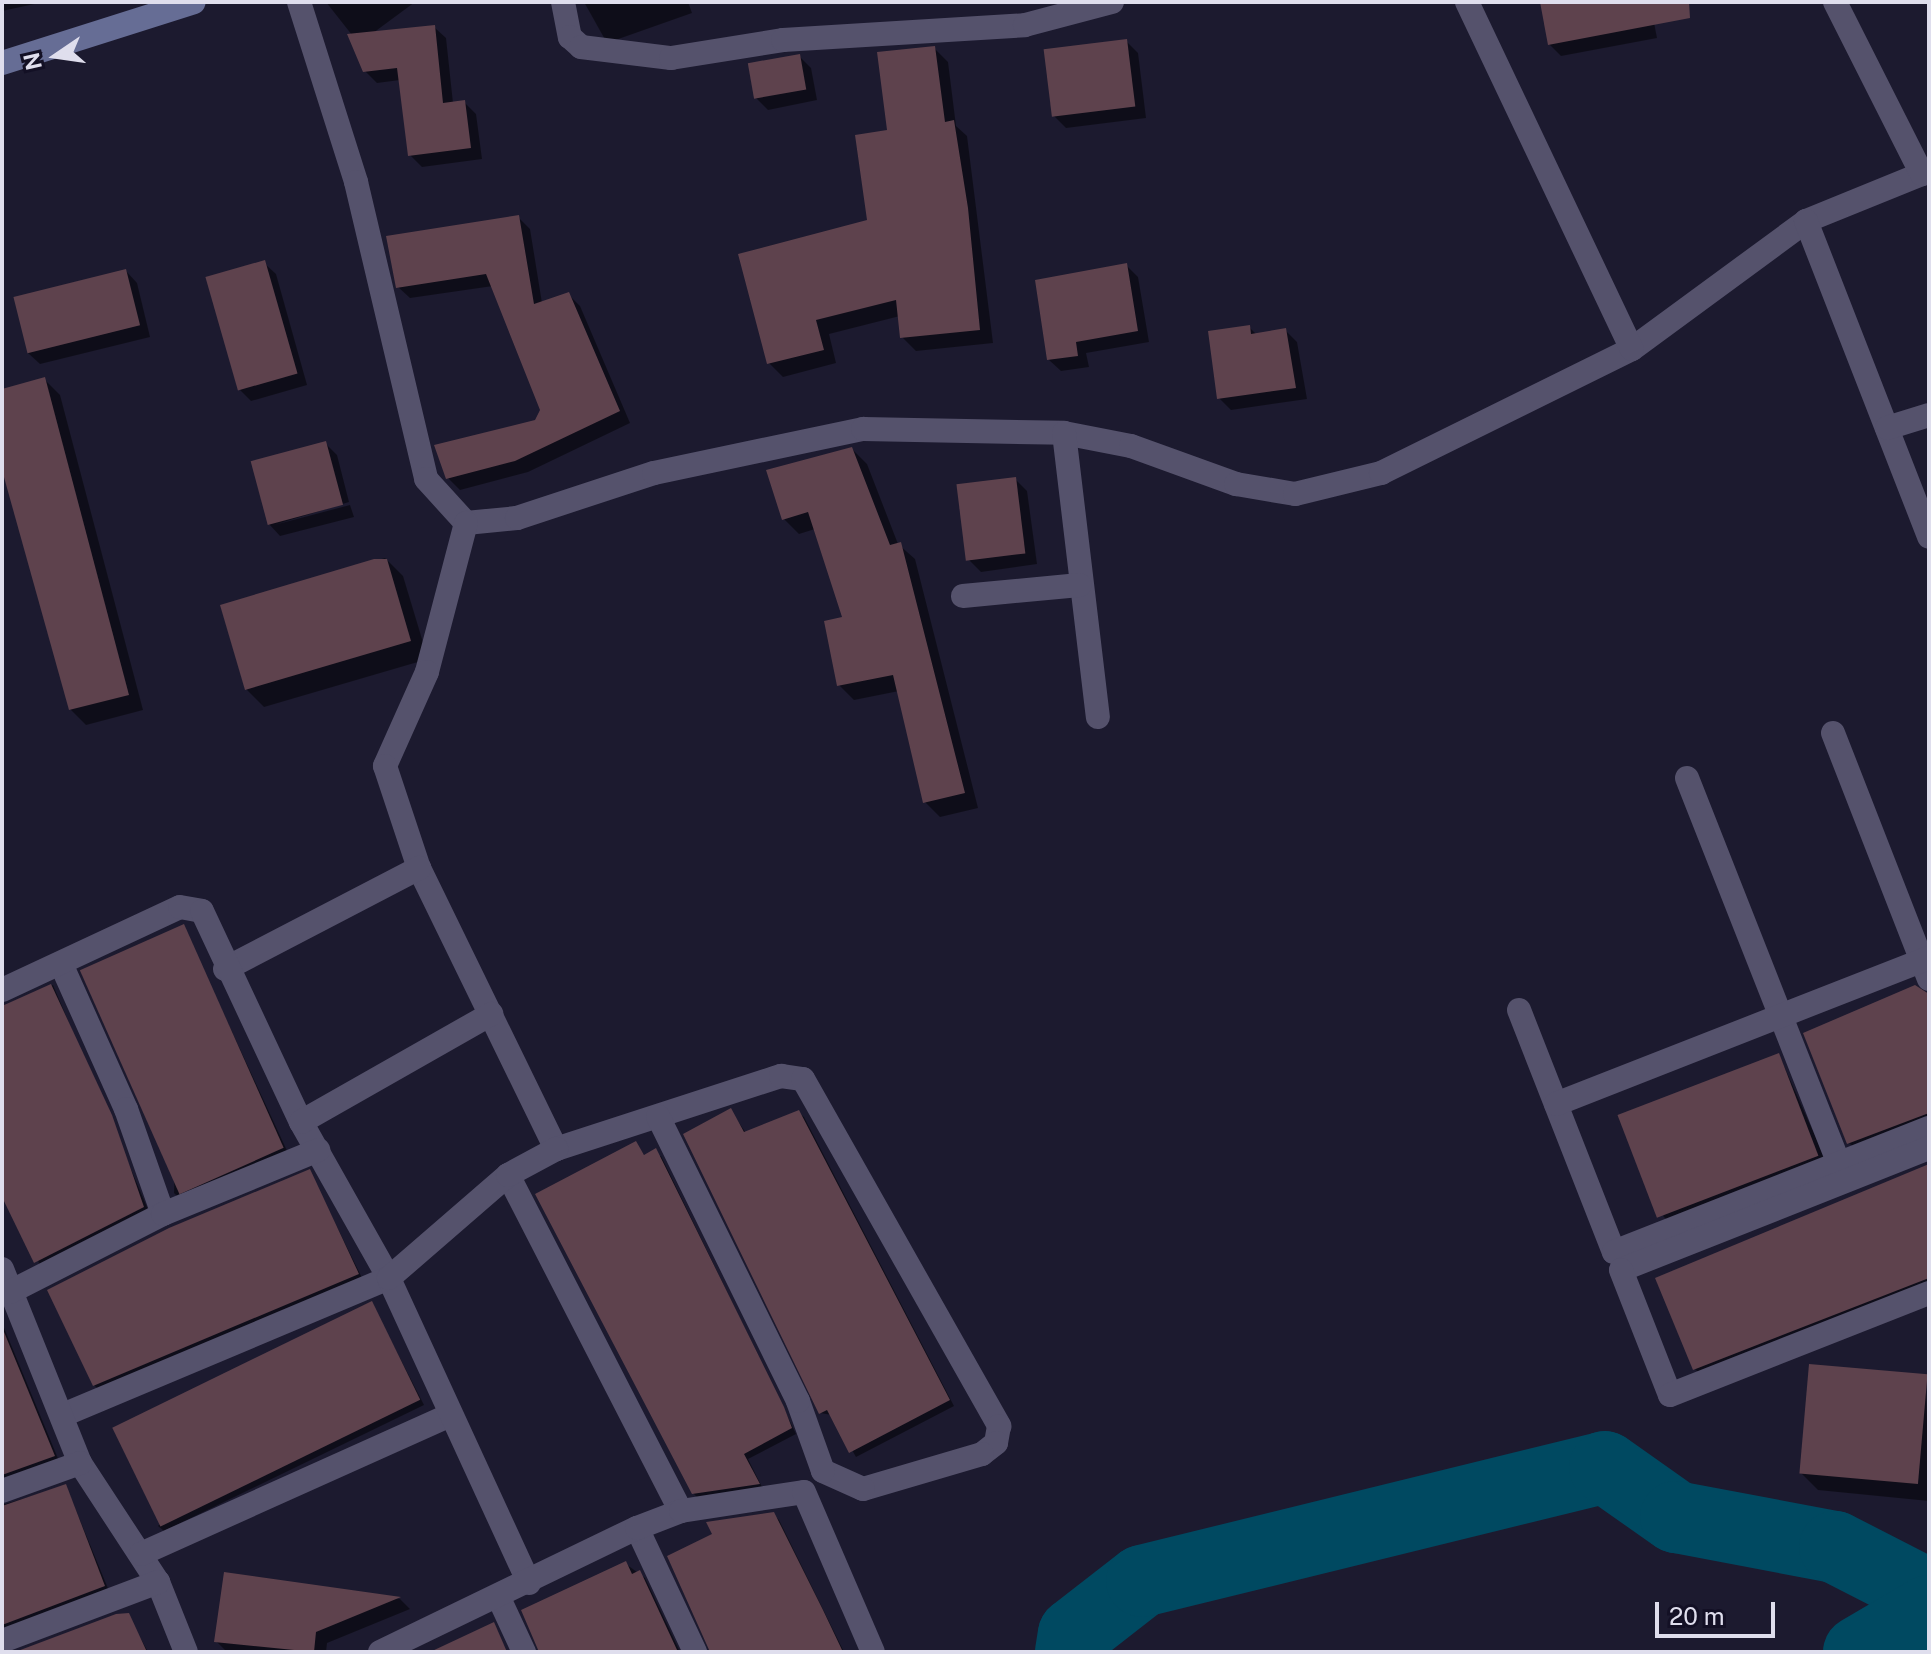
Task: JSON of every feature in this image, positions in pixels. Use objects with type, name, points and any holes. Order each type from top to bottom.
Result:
[{"type":"street","points":[[2,63],[194,2]]},
{"type":"street","points":[[299,2],[356,182],[426,479],[466,523]]},
{"type":"street","points":[[563,2],[570,37],[581,47],[671,58],[783,40],[1025,25],[1112,2]]},
{"type":"street","points":[[1467,2],[1632,349]]},
{"type":"street","points":[[466,523],[517,518],[654,473],[863,429],[1064,433],[1131,446],[1236,484],[1295,494],[1381,473],[1632,349],[1806,221],[1925,173],[1835,2]]},
{"type":"street","points":[[1806,221],[1929,537]]},
{"type":"street","points":[[1887,428],[1929,415]]},
{"type":"street","points":[[1064,433],[1079,585],[1098,717]]},
{"type":"street","points":[[466,523],[427,672],[386,755],[419,868],[556,1149]]},
{"type":"street","points":[[963,596],[1079,585]]},
{"type":"street","points":[[1556,1104],[1781,1016],[1927,966],[1833,733]]},
{"type":"street","points":[[1687,778],[1843,1172]]},
{"type":"street","points":[[225,969],[419,868]]},
{"type":"street","points":[[2,990],[62,966],[180,907],[194,907],[301,1122],[389,1278],[529,1583]]},
{"type":"street","points":[[62,966],[126,1109],[163,1214]]},
{"type":"street","points":[[1519,1010],[1614,1252],[1843,1172],[1929,1148]]},
{"type":"street","points":[[301,1122],[491,1014]]},
{"type":"street","points":[[63,1415],[389,1278],[508,1175],[556,1149],[781,1076],[803,1079],[999,1426],[996,1443],[982,1454],[863,1489],[823,1471],[798,1401],[658,1117]]},
{"type":"street","points":[[1929,1128],[1843,1172],[1621,1270],[1670,1395],[1929,1293]]},
{"type":"street","points":[[10,1292],[163,1214],[318,1150]]},
{"type":"street","points":[[508,1175],[681,1511]]},
{"type":"street","points":[[2,1269],[80,1463],[158,1582],[186,1652]]},
{"type":"street","points":[[141,1554],[450,1415]]},
{"type":"street","points":[[2,1491],[80,1463]]},
{"type":"street","points":[[380,1652],[529,1583],[637,1528],[681,1511],[804,1492],[823,1471]]},
{"type":"street","points":[[804,1492],[873,1652]]},
{"type":"street","points":[[637,1528],[695,1652]]},
{"type":"street","points":[[8,1644],[158,1582]]},
{"type":"street","points":[[498,1596],[524,1652]]},
{"type":"building","points":[[1540,2],[1689,2],[1690,18],[1548,45]]},
{"type":"building","points":[[435,25],[443,103],[465,100],[471,148],[408,156],[397,68],[363,72],[347,34]]},
{"type":"building","points":[[1127,39],[1135,106],[1052,117],[1044,49]]},
{"type":"building","points":[[935,46],[945,122],[954,120],[968,208],[980,330],[900,338],[896,300],[816,320],[824,350],[767,364],[738,254],[867,220],[855,135],[887,130],[877,52]]},
{"type":"building","points":[[800,54],[806,89],[754,99],[748,63]]},
{"type":"building","points":[[519,215],[534,304],[569,292],[620,411],[515,461],[446,479],[434,445],[535,420],[540,410],[486,274],[396,288],[386,236]]},
{"type":"building","points":[[265,260],[298,373],[238,391],[205,277]]},
{"type":"building","points":[[1127,263],[1138,331],[1076,342],[1078,356],[1047,360],[1035,280]]},
{"type":"building","points":[[126,269],[140,325],[27,353],[13,297]]},
{"type":"building","points":[[1250,325],[1251,334],[1286,328],[1296,388],[1217,399],[1208,331]]},
{"type":"building","points":[[45,377],[129,695],[69,710],[2,470],[2,389]]},
{"type":"building","points":[[326,441],[343,505],[268,525],[251,461]]},
{"type":"building","points":[[852,447],[890,545],[901,542],[965,793],[923,803],[893,675],[837,686],[824,621],[842,617],[808,512],[782,520],[766,470]]},
{"type":"building","points":[[1016,477],[1025,553],[966,561],[956,484]]},
{"type":"building","points":[[374,559],[387,559],[411,641],[245,690],[220,605]]},
{"type":"building","points":[[184,924],[284,1148],[180,1194],[80,970]]},
{"type":"building","points":[[51,984],[112,1115],[144,1207],[34,1263],[2,1197],[2,1006]]},
{"type":"building","points":[[1915,985],[1929,994],[1929,1113],[1847,1144],[1803,1033]]},
{"type":"building","points":[[1779,1053],[1818,1156],[1657,1218],[1617,1115]]},
{"type":"building","points":[[731,1108],[744,1132],[799,1110],[950,1400],[849,1453],[827,1410],[819,1414],[683,1134]]},
{"type":"building","points":[[636,1141],[644,1155],[656,1148],[792,1428],[744,1454],[760,1484],[692,1494],[535,1194]]},
{"type":"building","points":[[1929,1164],[1929,1278],[1693,1370],[1655,1278]]},
{"type":"building","points":[[310,1169],[359,1274],[93,1386],[47,1290],[169,1228]]},
{"type":"building","points":[[372,1301],[420,1400],[160,1527],[112,1428]]},
{"type":"building","points":[[2,1327],[55,1456],[2,1475]]},
{"type":"building","points":[[1809,1364],[1928,1374],[1918,1484],[1799,1474]]},
{"type":"building","points":[[66,1484],[105,1586],[2,1625],[2,1506]]},
{"type":"building","points":[[774,1512],[843,1652],[710,1652],[667,1556],[712,1534],[706,1522]]},
{"type":"building","points":[[626,1561],[632,1574],[640,1570],[678,1652],[539,1652],[521,1610]]},
{"type":"building","points":[[224,1572],[401,1597],[316,1632],[314,1652],[214,1642]]},
{"type":"building","points":[[129,1613],[147,1652],[15,1652],[116,1614]]},
{"type":"building","points":[[494,1622],[507,1652],[430,1652]]},
{"type":"waterway","points":[[1071,1652],[1074,1634],[1142,1581],[1605,1467],[1676,1517],[1835,1547],[1929,1595]]},
{"type":"waterway","points":[[1859,1652],[1929,1611]]}]
